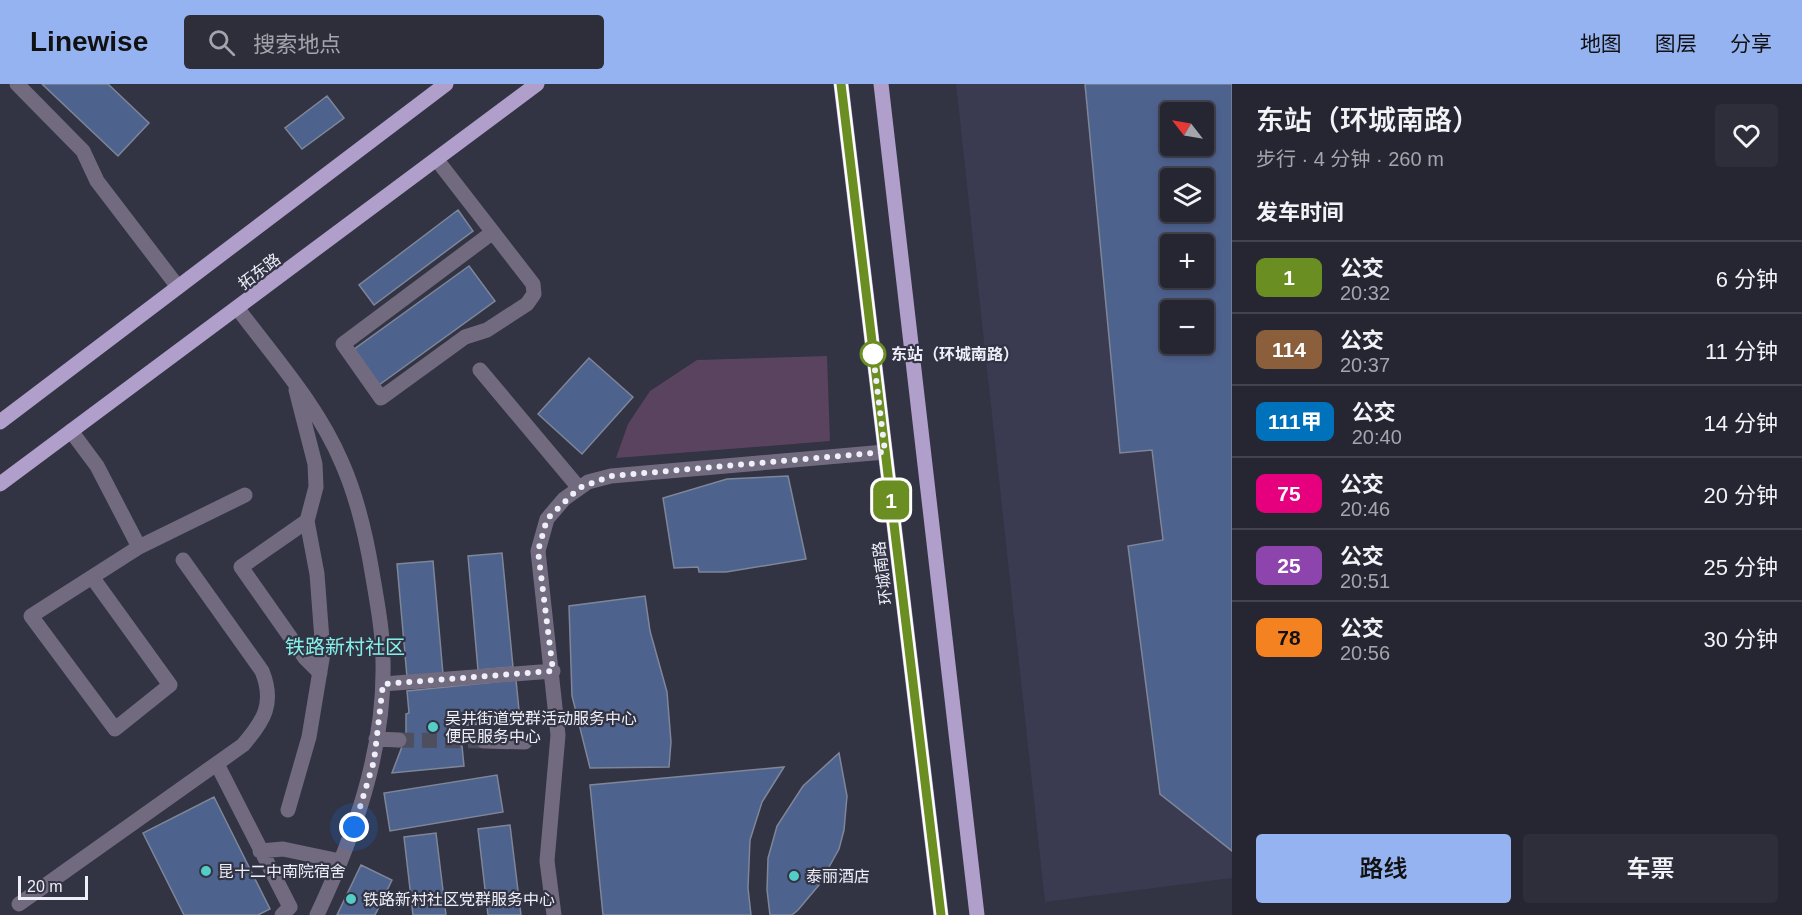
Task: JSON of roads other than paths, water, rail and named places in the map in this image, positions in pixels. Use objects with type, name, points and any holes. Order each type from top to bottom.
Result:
[{"type":"main road","points":[[0,422],[446,84]]},
{"type":"main road","name":"拓东路","points":[[0,484],[238,309],[537,84]]},
{"type":"main road","name":"环城南路","points":[[841,84],[941,915]]},
{"type":"main road","points":[[880,84],[977,915]]},
{"type":"street","points":[[16,84],[83,151],[97,181],[178,287]]},
{"type":"street","points":[[437,160],[493,232],[533,284],[534,294],[527,304],[487,330],[465,337],[381,398],[344,344],[493,232]]},
{"type":"street","points":[[238,309],[312,406],[343,463],[366,538],[379,613],[383,684],[376,739],[366,789],[340,861],[317,915]]},
{"type":"street","points":[[480,370],[579,488]]},
{"type":"street","points":[[288,810],[309,737],[320,673],[323,621],[307,521],[316,487],[315,464],[293,381]]},
{"type":"street","points":[[71,431],[97,466],[139,547]]},
{"type":"street","points":[[554,915],[547,861],[558,735],[553,671],[538,551],[547,519],[579,488],[611,476],[885,452]]},
{"type":"street","points":[[92,578],[170,685],[115,729],[31,616],[139,547],[245,495]]},
{"type":"street","points":[[307,521],[241,567],[305,658],[320,673]]},
{"type":"street","points":[[19,904],[243,745],[259,727],[266,709],[269,688],[262,671],[183,560]]},
{"type":"street","points":[[383,684],[553,671]]},
{"type":"street","points":[[376,739],[399,740]]},
{"type":"street","points":[[484,741],[525,742]]},
{"type":"street","points":[[217,764],[290,907],[282,915]]},
{"type":"street","points":[[260,851],[283,849],[340,861]]},
{"type":"tunnel","points":[[399,740],[484,741]]},
{"type":"place","name":"东站（环城南路）","points":[[873,354]]},
{"type":"place","name":"吴井街道党群活动服务中心 便民服务中心","points":[[433,727]]},
{"type":"place","name":"昆十二中南院宿舍","points":[[206,871]]},
{"type":"place","name":"泰丽酒店","points":[[794,876]]},
{"type":"place","name":"铁路新村社区党群服务中心","points":[[351,899]]},
{"type":"district","name":"铁路新村社区","points":[[345,647]]}]
